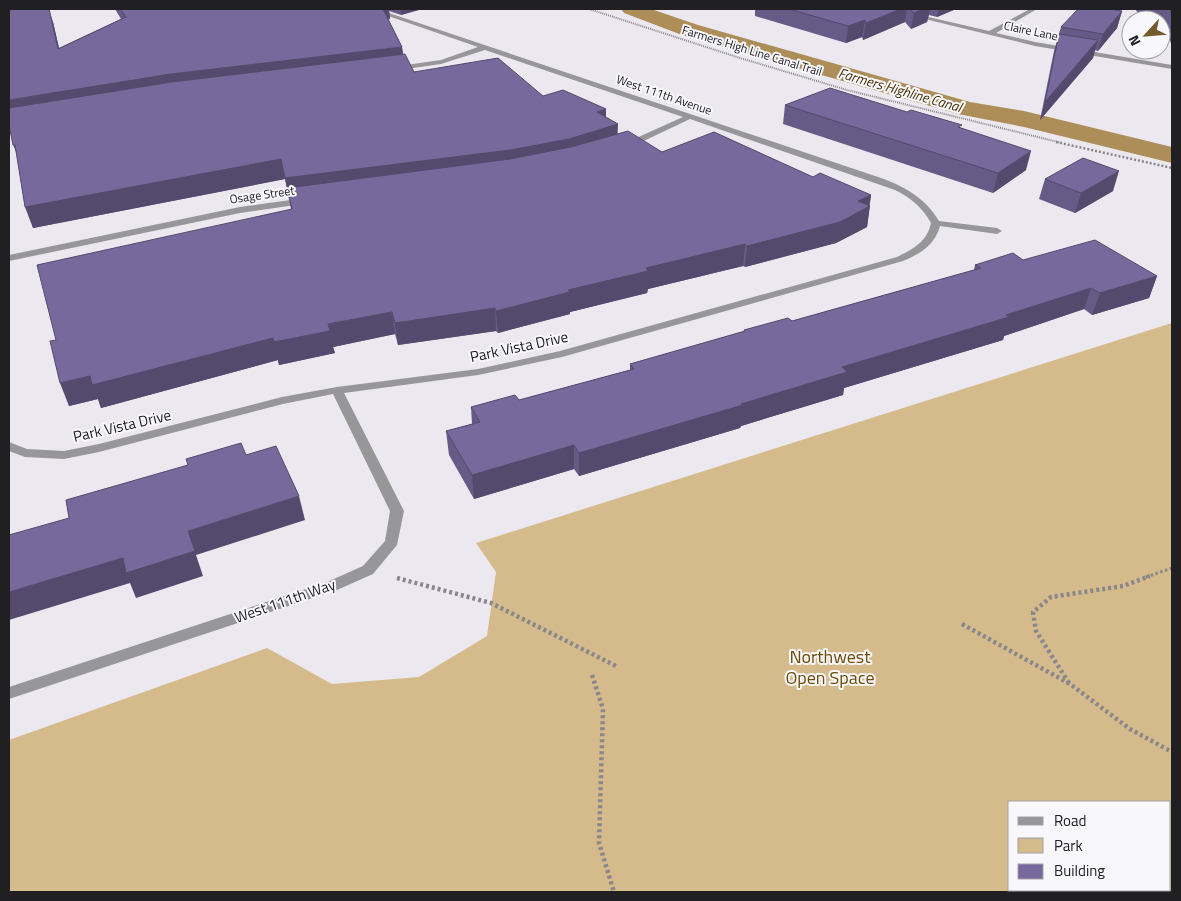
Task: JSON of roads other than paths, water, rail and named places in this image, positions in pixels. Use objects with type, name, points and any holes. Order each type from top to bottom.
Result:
[{"type":"street","name":"West 111th Avenue","points":[[371,9],[905,190],[921,201],[936,223]]},
{"type":"street","name":"Claire Lane","points":[[887,9],[989,34],[1098,56],[1172,67]]},
{"type":"street","points":[[989,34],[1034,9]]},
{"type":"street","points":[[385,70],[446,62],[486,47]]},
{"type":"street","points":[[616,150],[691,116]]},
{"type":"street","name":"Osage Street","points":[[9,258],[240,210],[317,200]]},
{"type":"street","points":[[936,223],[997,231]]},
{"type":"street","name":"Park Vista Drive","points":[[9,446],[25,453],[64,455],[99,448],[282,401],[337,390],[478,372],[562,354],[900,259],[912,254],[928,242],[934,233],[936,223]]},
{"type":"street","name":"West 111th Way","points":[[9,693],[332,586],[368,570],[392,542],[397,511],[337,390]]},
{"type":"waterway","name":"Farmers Highline Canal","points":[[631,9],[690,30],[967,109],[1024,119],[1172,155]]},
{"type":"park label","name":"Northwest Open Space","points":[[830,668]]}]
